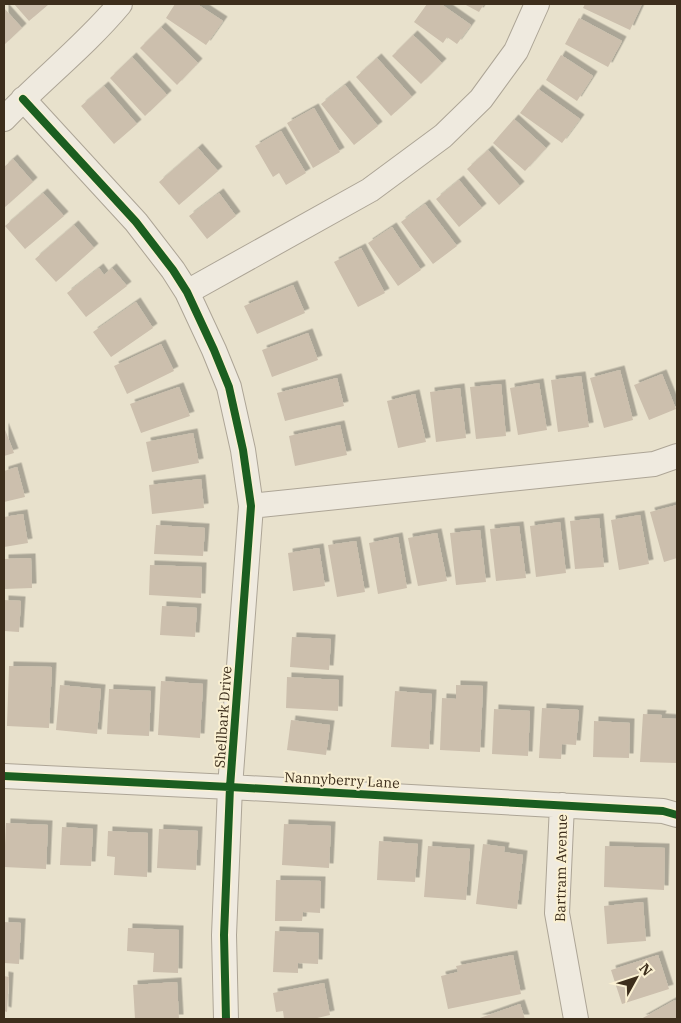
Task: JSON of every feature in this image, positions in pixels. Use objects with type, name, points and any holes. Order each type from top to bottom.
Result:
[{"type":"street","points":[[4,119],[101,27],[120,4]]},
{"type":"street","points":[[187,292],[370,190],[443,136],[481,99],[516,51],[537,4]]},
{"type":"street","name":"Shellbark Drive","points":[[23,99],[136,222],[173,270],[187,292],[229,387],[243,450],[251,506],[230,787],[224,935],[226,1019]]},
{"type":"street","points":[[251,506],[654,464],[677,456]]},
{"type":"street","name":"Nannyberry Lane","points":[[4,776],[562,805],[663,811],[677,815]]},
{"type":"street","name":"Bartram Avenue","points":[[562,805],[557,912],[576,1019]]},
{"type":"building","points":[[14,4],[49,4],[29,21]]},
{"type":"building","points":[[175,4],[197,4],[223,21],[206,45],[166,18]]},
{"type":"building","points":[[427,4],[441,4],[471,25],[457,44],[447,37],[443,43],[414,22]]},
{"type":"building","points":[[464,4],[484,4],[479,12]]},
{"type":"building","points":[[585,4],[642,4],[630,30],[583,8]]},
{"type":"building","points":[[4,8],[22,28],[4,45]]},
{"type":"building","points":[[579,18],[622,41],[608,67],[565,44]]},
{"type":"building","points":[[161,27],[198,63],[177,85],[140,48]]},
{"type":"building","points":[[413,35],[442,63],[421,84],[392,56]]},
{"type":"building","points":[[561,55],[593,76],[577,101],[546,80]]},
{"type":"building","points":[[132,57],[167,95],[145,116],[110,78]]},
{"type":"building","points":[[377,58],[412,97],[391,116],[356,77]]},
{"type":"building","points":[[345,85],[378,126],[354,145],[321,104]]},
{"type":"building","points":[[104,86],[137,124],[114,144],[81,106]]},
{"type":"building","points":[[538,89],[580,119],[562,143],[520,113]]},
{"type":"building","points":[[314,108],[340,152],[313,168],[287,123]]},
{"type":"building","points":[[514,119],[546,148],[525,171],[493,143]]},
{"type":"building","points":[[281,131],[306,173],[286,185],[279,173],[273,177],[255,146]]},
{"type":"building","points":[[198,148],[218,171],[179,205],[159,182]]},
{"type":"building","points":[[488,150],[520,186],[499,205],[467,169]]},
{"type":"building","points":[[13,159],[33,182],[4,208],[4,167]]},
{"type":"building","points":[[459,180],[482,208],[459,227],[436,199]]},
{"type":"building","points":[[43,193],[64,216],[25,249],[5,226]]},
{"type":"building","points":[[219,193],[236,216],[207,239],[189,216]]},
{"type":"building","points":[[425,204],[457,246],[433,264],[401,222]]},
{"type":"building","points":[[74,225],[94,248],[56,282],[35,259]]},
{"type":"building","points":[[392,227],[421,270],[398,286],[368,243]]},
{"type":"building","points":[[361,248],[385,293],[358,307],[334,262]]},
{"type":"building","points":[[99,268],[104,275],[112,268],[127,286],[86,317],[67,293]]},
{"type":"building","points":[[293,285],[305,313],[257,334],[244,306]]},
{"type":"building","points":[[136,302],[153,328],[111,357],[93,332]]},
{"type":"building","points":[[308,333],[318,360],[272,377],[262,350]]},
{"type":"building","points":[[161,344],[174,371],[127,394],[114,366]]},
{"type":"building","points":[[620,370],[633,420],[604,428],[590,378]]},
{"type":"building","points":[[662,374],[676,409],[649,420],[634,385]]},
{"type":"building","points":[[581,376],[589,427],[558,432],[551,380]]},
{"type":"building","points":[[337,378],[344,406],[285,421],[277,393]]},
{"type":"building","points":[[539,383],[547,430],[518,435],[510,388]]},
{"type":"building","points":[[501,384],[506,436],[476,439],[470,387]]},
{"type":"building","points":[[179,387],[190,416],[141,433],[130,404]]},
{"type":"building","points":[[460,388],[466,438],[436,442],[430,392]]},
{"type":"building","points":[[415,394],[426,442],[398,448],[387,401]]},
{"type":"building","points":[[340,425],[347,455],[295,466],[289,436]]},
{"type":"building","points":[[4,427],[14,453],[4,456]]},
{"type":"building","points":[[193,433],[199,463],[152,472],[146,442]]},
{"type":"building","points":[[17,467],[25,497],[4,502],[4,471]]},
{"type":"building","points":[[201,479],[204,508],[152,514],[149,485]]},
{"type":"building","points":[[677,505],[677,558],[664,562],[650,512]]},
{"type":"building","points":[[23,514],[28,543],[4,547],[4,517]]},
{"type":"building","points":[[640,515],[649,564],[619,570],[611,520]]},
{"type":"building","points":[[599,518],[604,567],[575,569],[570,521]]},
{"type":"building","points":[[560,522],[566,573],[536,577],[530,526]]},
{"type":"building","points":[[156,525],[205,528],[203,556],[154,554]]},
{"type":"building","points":[[519,526],[526,578],[496,581],[490,529]]},
{"type":"building","points":[[480,530],[486,582],[456,585],[450,533]]},
{"type":"building","points":[[437,533],[447,581],[418,586],[408,538]]},
{"type":"building","points":[[398,537],[407,588],[378,594],[369,543]]},
{"type":"building","points":[[356,541],[365,592],[337,597],[328,545]]},
{"type":"building","points":[[319,548],[325,586],[293,591],[288,553]]},
{"type":"building","points":[[31,558],[32,588],[4,589],[4,559]]},
{"type":"building","points":[[150,565],[202,567],[201,598],[149,595]]},
{"type":"building","points":[[4,600],[21,601],[19,632],[4,631]]},
{"type":"building","points":[[162,606],[197,608],[195,637],[160,635]]},
{"type":"building","points":[[292,637],[331,639],[329,670],[290,667]]},
{"type":"building","points":[[9,666],[52,667],[49,728],[7,726]]},
{"type":"building","points":[[287,677],[339,680],[338,711],[286,708]]},
{"type":"building","points":[[161,681],[203,684],[200,738],[158,735]]},
{"type":"building","points":[[60,685],[101,689],[97,734],[56,730]]},
{"type":"building","points":[[456,685],[483,686],[480,752],[440,750],[442,698],[456,699]]},
{"type":"building","points":[[109,689],[151,691],[149,736],[107,734]]},
{"type":"building","points":[[395,691],[432,694],[429,749],[391,747]]},
{"type":"building","points":[[542,708],[579,710],[576,745],[562,744],[561,759],[539,758]]},
{"type":"building","points":[[494,709],[530,711],[528,756],[492,754]]},
{"type":"building","points":[[643,714],[662,715],[661,718],[677,719],[677,763],[640,762]]},
{"type":"building","points":[[291,720],[330,725],[326,755],[287,750]]},
{"type":"building","points":[[594,721],[630,723],[629,758],[593,757]]},
{"type":"building","points":[[6,823],[48,825],[46,869],[4,867]]},
{"type":"building","points":[[284,824],[331,826],[329,868],[282,865]]},
{"type":"building","points":[[62,827],[93,829],[91,866],[60,865]]},
{"type":"building","points":[[159,829],[198,831],[196,870],[157,868]]},
{"type":"building","points":[[108,831],[148,833],[147,877],[114,875],[115,857],[107,856]]},
{"type":"building","points":[[379,841],[418,844],[415,882],[377,880]]},
{"type":"building","points":[[483,844],[505,847],[504,852],[523,855],[517,909],[476,904]]},
{"type":"building","points":[[428,846],[470,849],[466,900],[424,897]]},
{"type":"building","points":[[605,846],[665,848],[664,890],[604,887]]},
{"type":"building","points":[[276,880],[321,881],[320,913],[303,912],[302,921],[275,921]]},
{"type":"building","points":[[643,902],[646,941],[607,944],[604,906]]},
{"type":"building","points":[[4,922],[21,923],[19,964],[4,963]]},
{"type":"building","points":[[128,928],[179,930],[178,973],[153,972],[154,953],[127,951]]},
{"type":"building","points":[[275,931],[319,933],[318,964],[298,963],[298,973],[273,972]]},
{"type":"building","points":[[513,955],[521,994],[448,1009],[441,976],[458,972],[456,966]]},
{"type":"building","points":[[658,955],[669,989],[622,1004],[611,970]]},
{"type":"building","points":[[4,976],[9,977],[7,1012],[4,1011]]},
{"type":"building","points":[[177,982],[179,1019],[135,1019],[133,985]]},
{"type":"building","points":[[324,983],[330,1015],[313,1019],[284,1019],[283,1011],[276,1012],[273,993]]},
{"type":"building","points":[[675,1000],[677,1019],[641,1019]]},
{"type":"building","points":[[520,1004],[525,1019],[477,1019]]},
{"type":"cycle path","points":[[23,99],[136,222],[173,270],[187,292],[229,387],[243,450],[251,506],[230,787],[224,935],[226,1019]]},
{"type":"cycle path","points":[[4,776],[663,811],[677,815]]}]
